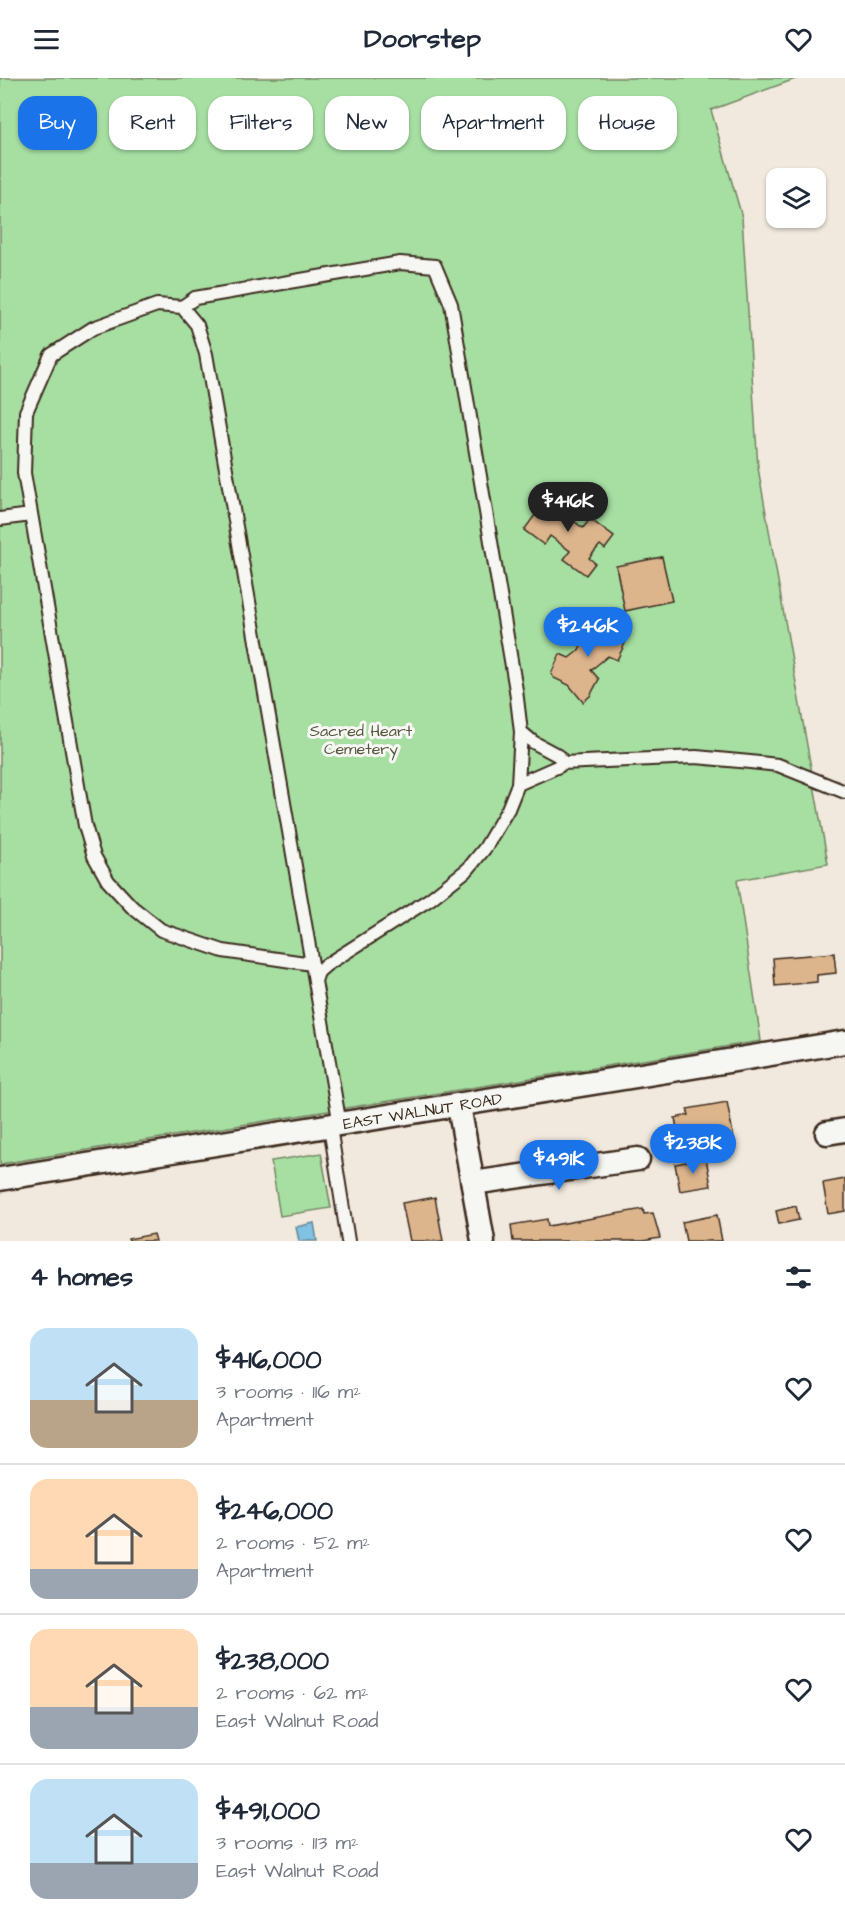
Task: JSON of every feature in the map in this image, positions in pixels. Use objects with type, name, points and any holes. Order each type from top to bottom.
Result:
[{"type":"street","name":"EAST WALNUT ROAD","points":[[0,1179],[845,1042]]},
{"type":"street","points":[[459,1106],[483,1241]]},
{"type":"street","points":[[473,1183],[638,1159]]},
{"type":"lane","points":[[312,964],[224,951],[161,930],[132,907],[108,881],[94,856],[85,826],[24,473],[26,412],[51,355],[93,328],[157,305],[182,307],[195,298],[204,296],[400,263],[435,266],[451,304],[516,690],[521,732],[518,784],[486,848],[468,869],[430,899],[326,964],[318,972],[315,981]]},
{"type":"lane","points":[[182,307],[197,326],[206,354],[315,981],[348,1241]]},
{"type":"lane","points":[[0,519],[31,515]]},
{"type":"lane","points":[[521,732],[533,742],[559,756],[562,763]]},
{"type":"lane","points":[[518,784],[562,763],[696,756],[778,765],[845,792]]},
{"type":"green space","name":"Sacred Heart Cemetery","points":[[0,78],[798,78],[711,110],[742,217],[758,468],[828,864],[737,880],[761,1041],[0,1164]]},
{"type":"green space","points":[[321,1153],[331,1208],[280,1216],[271,1161]]},
{"type":"water","points":[[314,1223],[317,1241],[299,1241],[296,1227]]},
{"type":"building","points":[[552,492],[572,507],[566,515],[583,528],[590,519],[614,537],[605,549],[600,545],[589,558],[595,563],[586,575],[564,559],[570,551],[550,536],[544,545],[524,530]]},
{"type":"building","points":[[662,557],[672,601],[625,611],[616,566]]},
{"type":"building","points":[[592,611],[608,631],[627,639],[617,660],[608,656],[591,670],[599,679],[590,696],[583,702],[569,685],[554,678],[551,674],[560,654],[569,658],[579,650],[584,638],[593,631],[584,626],[587,621],[584,618]]},
{"type":"building","points":[[834,953],[836,973],[817,975],[817,982],[775,986],[773,958]]},
{"type":"building","points":[[727,1102],[734,1139],[681,1149],[675,1118],[689,1115],[687,1109]]},
{"type":"building","points":[[706,1158],[711,1186],[680,1191],[675,1164]]},
{"type":"building","points":[[845,1179],[845,1211],[828,1214],[823,1183]]},
{"type":"building","points":[[435,1197],[443,1241],[410,1241],[402,1203]]},
{"type":"building","points":[[796,1206],[799,1220],[779,1224],[776,1211]]},
{"type":"building","points":[[643,1209],[644,1214],[653,1213],[660,1238],[643,1241],[513,1241],[511,1225],[547,1219],[548,1226]]},
{"type":"building","points":[[717,1215],[722,1241],[686,1241],[682,1222]]},
{"type":"building","points":[[154,1234],[156,1241],[129,1241],[128,1239]]}]
